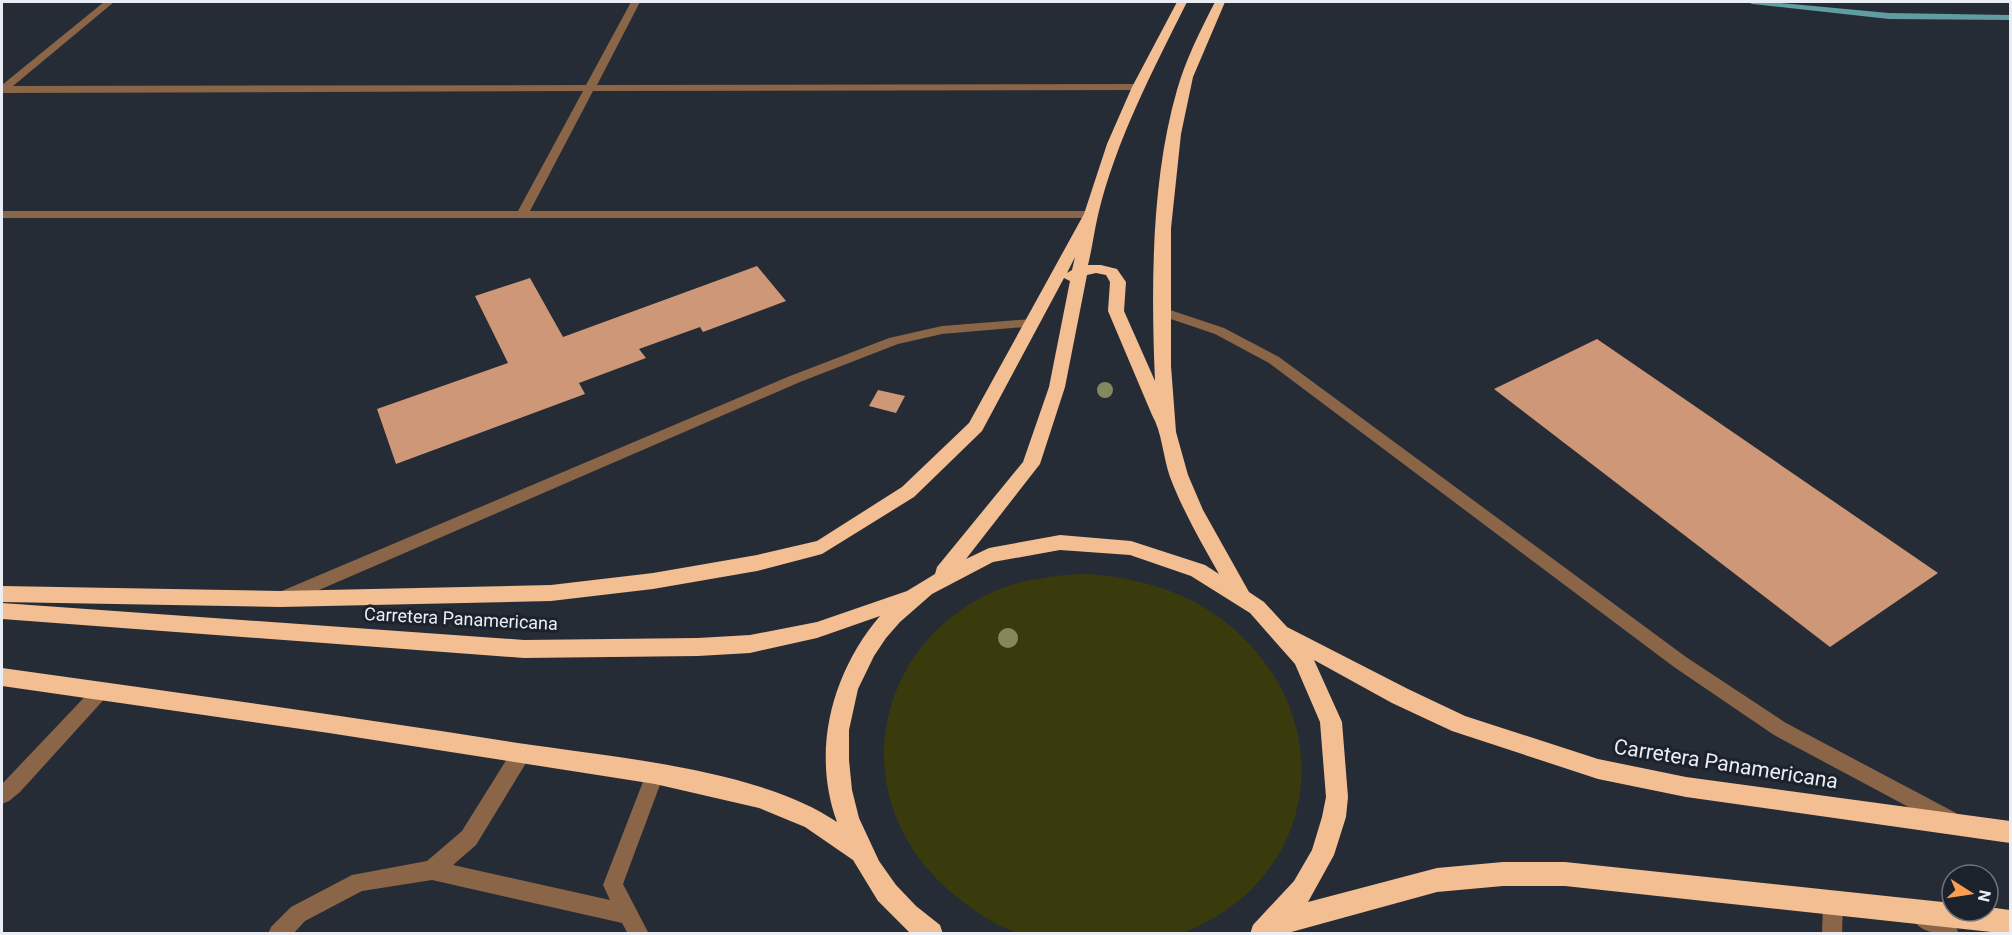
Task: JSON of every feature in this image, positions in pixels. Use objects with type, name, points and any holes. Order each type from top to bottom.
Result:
[{"type":"highway","points":[[937,580],[1031,464],[1057,387],[1090,214],[1114,144],[1138,87],[1182,2]]},
{"type":"highway","points":[[1220,2],[1195,56],[1180,103],[1165,217],[1161,311],[1164,396],[1173,457],[1190,504],[1240,594]]},
{"type":"highway","points":[[2,594],[280,599],[551,592],[653,581],[757,563],[822,548],[908,492],[976,427],[1090,214]]},
{"type":"highway","points":[[1041,303],[1079,273],[1095,268],[1112,272],[1118,282],[1116,311],[1168,433]]},
{"type":"highway","points":[[931,933],[900,907],[879,883],[860,852],[847,821],[838,788],[836,756],[839,725],[846,695],[857,667],[872,641],[912,598],[937,580],[994,554],[1024,546],[1088,542],[1131,547],[1183,562],[1212,576],[1240,594],[1281,632],[1310,670],[1329,714],[1338,761],[1335,810],[1320,859],[1292,904],[1268,929]]},
{"type":"highway","name":"Carretera Panamericana","points":[[2,611],[524,649],[698,647],[750,644],[817,630],[912,598]]},
{"type":"highway","name":"Carretera Panamericana","points":[[1281,632],[1400,696],[1460,724],[1598,769],[1686,787],[2010,832]]},
{"type":"highway","points":[[2,677],[522,752],[655,774],[761,798],[813,819],[860,852]]},
{"type":"highway","points":[[1268,929],[1437,880],[1503,874],[1576,875],[2010,922]]},
{"type":"street","points":[[2,89],[110,2]]},
{"type":"street","points":[[522,214],[636,2]]},
{"type":"street","points":[[2,89],[1138,87]]},
{"type":"street","points":[[2,215],[1090,214]]},
{"type":"street","points":[[1161,311],[1234,336],[1274,360],[1680,662],[1780,729],[1960,825]]},
{"type":"street","points":[[280,599],[795,379],[894,341],[942,330],[1032,323]]},
{"type":"street","points":[[2,795],[102,690]]},
{"type":"street","points":[[432,870],[469,838],[522,752]]},
{"type":"street","points":[[639,933],[613,885],[655,774]]},
{"type":"street","points":[[278,933],[298,914],[359,882],[432,870],[629,914]]},
{"type":"street","points":[[1832,933],[1833,902]]},
{"type":"street","points":[[1916,912],[1949,933]]},
{"type":"shaded area","points":[[1088,574],[1123,578],[1173,592],[1190,599],[1220,618],[1259,655],[1285,697],[1299,742],[1301,788],[1289,832],[1266,873],[1231,907],[1183,933],[1023,934],[1004,928],[977,912],[952,893],[919,858],[897,820],[886,779],[885,737],[894,696],[914,658],[943,624],[982,597],[1007,586],[1047,577]]},
{"type":"building","points":[[757,266],[786,301],[703,332],[700,327],[639,349],[646,358],[579,383],[585,394],[396,464],[377,409],[508,363],[475,296],[530,278],[563,337]]},
{"type":"building","points":[[1597,339],[1938,573],[1830,647],[1494,389]]},
{"type":"building","points":[[878,390],[905,396],[896,413],[869,406]]},
{"type":"waterway","points":[[1752,2],[1889,16],[2010,18]]}]
